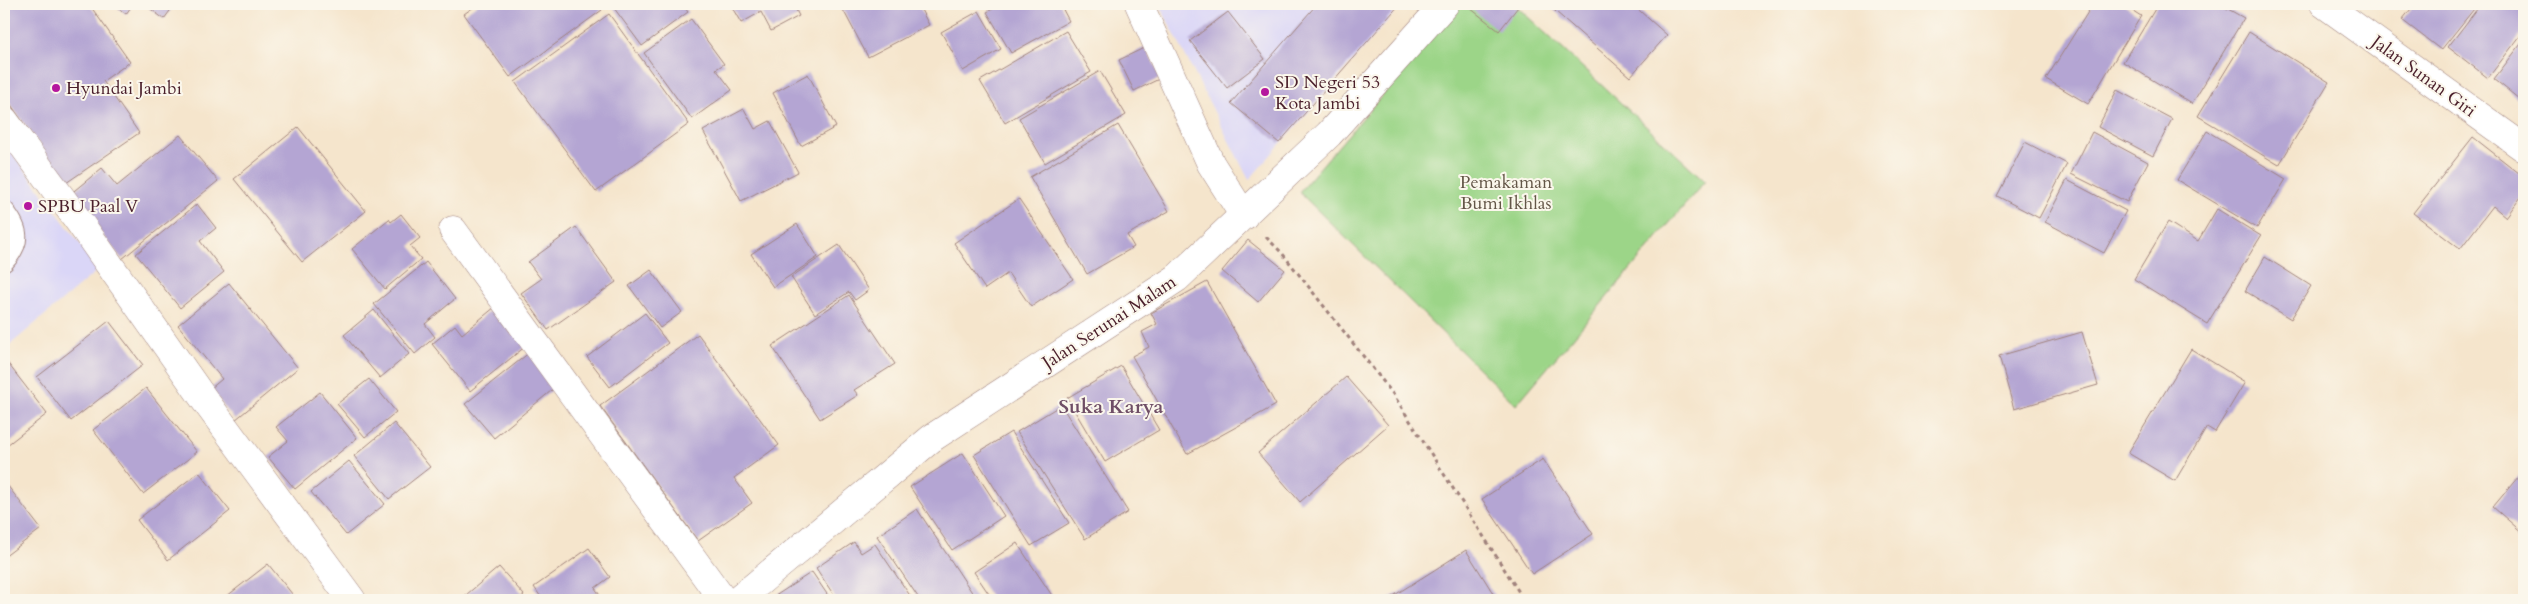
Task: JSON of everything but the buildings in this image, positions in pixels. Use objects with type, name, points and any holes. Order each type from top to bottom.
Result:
[{"type":"street","points":[[1139,4],[1211,164],[1244,216]]},
{"type":"street","name":"Jalan Serunai Malam","points":[[738,600],[932,438],[1177,278],[1329,134],[1445,4]]},
{"type":"street","name":"Jalan Sunan Giri","points":[[2324,4],[2524,148]]},
{"type":"street","points":[[4,120],[206,402],[352,600]]},
{"type":"street","points":[[453,230],[723,600]]},
{"type":"lane","points":[[4,210],[15,224],[18,237],[14,250],[4,262]]},
{"type":"path","points":[[1244,216],[1282,253],[1393,394],[1524,600]]},
{"type":"shaded area","name":"SD Negeri 53 Kota Jambi","points":[[1159,4],[1402,4],[1249,180]]},
{"type":"shaded area","name":"SPBU Paal V","points":[[4,142],[99,269],[4,350]]},
{"type":"green space","name":"Pemakaman Bumi Ikhlas","points":[[1461,4],[1514,4],[1705,181],[1516,405],[1299,192]]},
{"type":"place","name":"Hyundai Jambi","points":[[56,88]]},
{"type":"place","name":"SD Negeri 53 Kota Jambi","points":[[1265,92]]},
{"type":"place","name":"SPBU Paal V","points":[[28,206]]},
{"type":"district","name":"Suka Karya","points":[[1111,406]]}]
